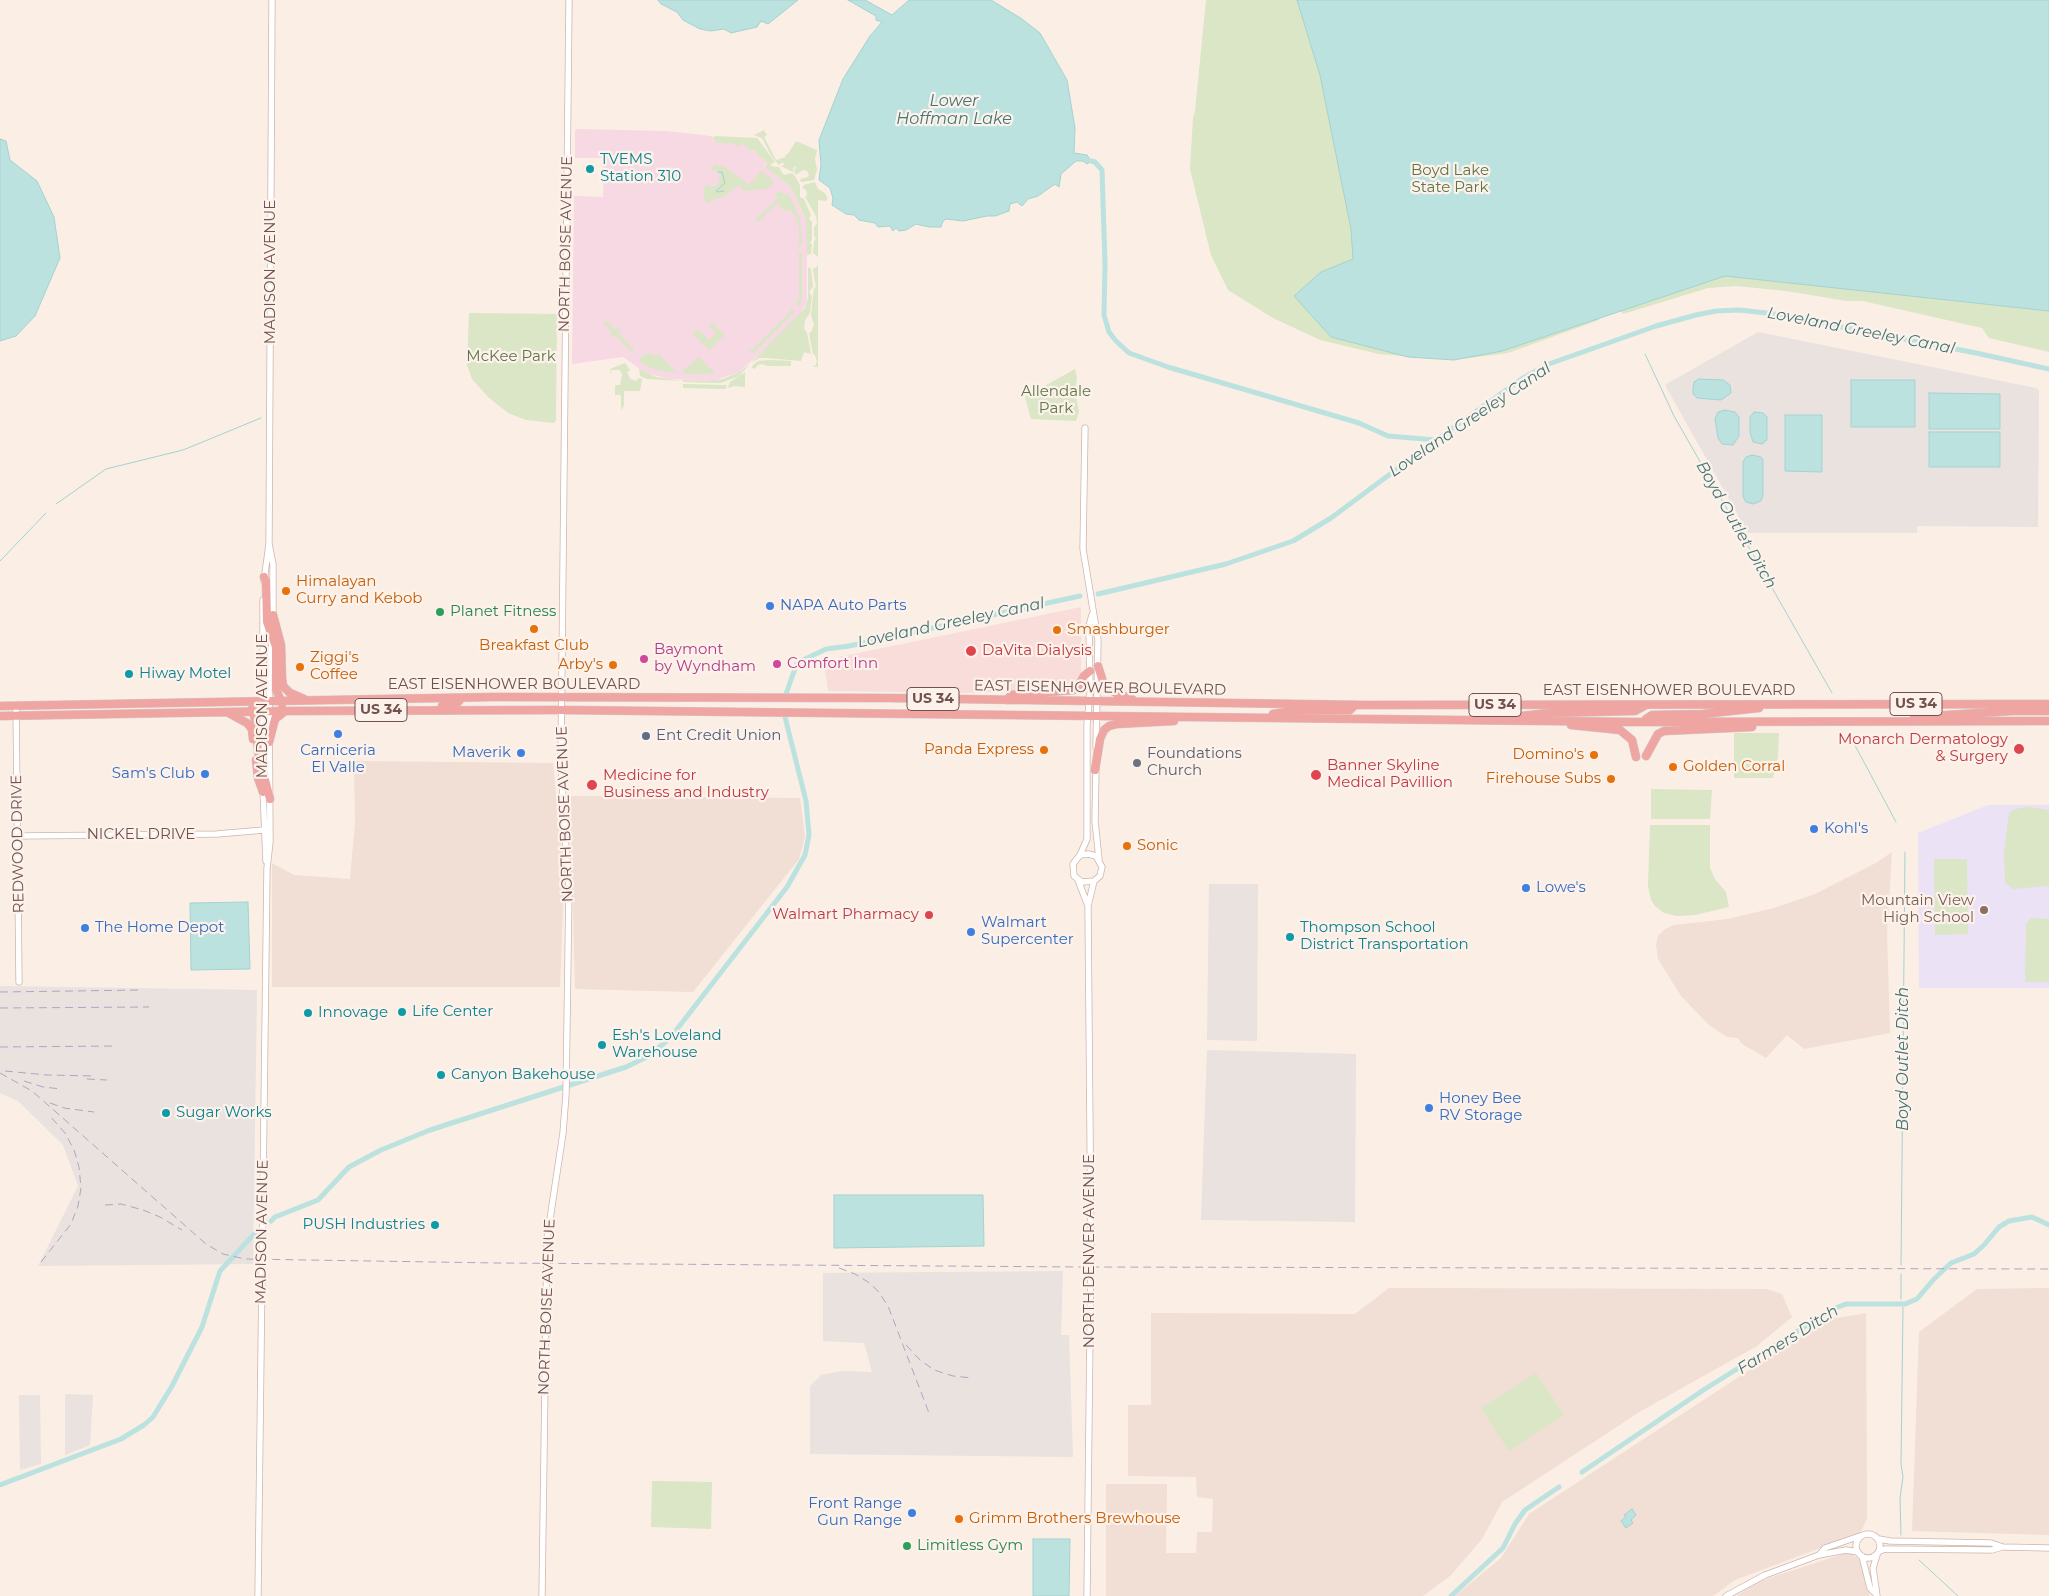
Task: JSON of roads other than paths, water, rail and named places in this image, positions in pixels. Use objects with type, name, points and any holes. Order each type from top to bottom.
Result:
[{"type":"highway","points":[[264,577],[266,582],[267,622],[276,647],[276,684],[279,701],[290,711],[275,720],[269,742]]},
{"type":"highway","points":[[273,615],[281,645],[283,686],[290,693],[306,700]]},
{"type":"highway","points":[[1098,666],[1103,682],[1116,693],[1135,699],[1172,702]]},
{"type":"highway","points":[[1006,700],[1011,695],[1074,690],[1090,671]]},
{"type":"highway","name":"EAST EISENHOWER BOULEVARD","points":[[0,706],[562,697],[1354,705],[2049,704]]},
{"type":"highway","points":[[415,710],[456,704],[462,698]]},
{"type":"highway","points":[[240,702],[250,706],[253,712],[257,727],[258,752],[270,799]]},
{"type":"highway","points":[[1646,719],[1652,715],[1703,714],[1783,704]]},
{"type":"highway","points":[[1096,770],[1100,739],[1104,730],[1113,724],[1249,718],[1299,710],[1350,710],[1354,708],[1354,705]]},
{"type":"highway","points":[[1486,720],[1531,714],[1635,711],[1646,705]]},
{"type":"highway","name":"EAST EISENHOWER BOULEVARD","points":[[0,716],[290,711],[561,710],[1796,723],[2028,721],[2034,724],[2049,723]]},
{"type":"highway","points":[[1895,722],[1913,717],[2012,711],[2049,711]]},
{"type":"highway","points":[[227,712],[245,721],[252,729],[258,778],[263,792]]},
{"type":"highway","points":[[1547,720],[1559,724],[1620,730],[1632,740],[1636,758]]},
{"type":"highway","points":[[1646,756],[1658,734],[1664,731],[1781,726],[1796,723]]},
{"type":"street","name":"MADISON AVENUE","points":[[258,1596],[267,868],[263,792],[266,712],[264,577],[269,544],[272,0]]},
{"type":"street","name":"NORTH BOISE AVENUE","points":[[542,1596],[547,1239],[563,1133],[566,1094],[569,886],[561,777],[561,710],[569,0]]},
{"type":"street","points":[[1085,428],[1084,549],[1092,615],[1097,629],[1098,666],[1093,701],[1088,715],[1087,839],[1072,868],[1074,876],[1086,883],[1094,881],[1102,871],[1098,859],[1095,821],[1096,716],[1093,701],[1090,671],[1089,626],[1092,615]]},
{"type":"street","name":"MADISON AVENUE","points":[[266,701],[273,615],[273,564],[269,544]]},
{"type":"street","name":"REDWOOD DRIVE","points":[[16,706],[19,982]]},
{"type":"street","name":"MADISON AVENUE","points":[[266,712],[269,742],[270,799],[270,842],[267,868]]},
{"type":"street","name":"NICKEL DRIVE","points":[[18,836],[212,834],[264,830]]},
{"type":"street","points":[[1080,855],[1088,854],[1098,859]]},
{"type":"street","name":"NORTH DENVER AVENUE","points":[[1078,880],[1088,906]]},
{"type":"street","name":"NORTH DENVER AVENUE","points":[[1087,1596],[1091,1243],[1088,906],[1094,881]]},
{"type":"street","points":[[1819,1554],[1825,1548],[1860,1536],[1872,1534],[1879,1539],[1890,1541],[1991,1543],[2003,1547]]},
{"type":"street","points":[[1860,1536],[1856,1545],[1870,1588],[1876,1595]]},
{"type":"street","points":[[1876,1595],[1873,1568],[1881,1543],[1879,1539]]},
{"type":"street","points":[[1726,1596],[1765,1574],[1819,1554],[1846,1550],[1870,1558],[1884,1549],[1992,1550],[2003,1547],[2049,1548]]},
{"type":"water","points":[[658,0],[798,0],[768,24],[761,21],[757,27],[731,33],[724,29],[711,31],[700,29],[683,20],[677,12],[661,4]]},
{"type":"water","name":"Lower Hoffman Lake","points":[[848,0],[865,0],[892,15],[909,0],[991,0],[1022,19],[1040,33],[1067,80],[1075,128],[1074,153],[1087,155],[1091,161],[1087,164],[1083,161],[1076,161],[1061,174],[1059,187],[1055,184],[1038,196],[1028,199],[1022,206],[1017,202],[1010,204],[1009,211],[995,216],[963,221],[946,219],[941,227],[916,224],[906,230],[899,231],[896,228],[893,231],[890,226],[878,227],[875,223],[859,220],[854,215],[846,214],[832,205],[833,198],[830,188],[819,180],[821,165],[819,140],[843,79],[870,36],[882,22],[876,20],[876,16]]},
{"type":"water","name":"Boyd Lake State Park","points":[[1297,0],[2049,0],[2049,311],[1725,276],[1502,351],[1454,360],[1408,357],[1331,337],[1294,296],[1321,272],[1353,259],[1351,229],[1320,75]]},
{"type":"water","points":[[0,139],[6,141],[10,160],[37,181],[54,217],[60,258],[35,316],[16,336],[0,341]]},
{"type":"water","points":[[1699,379],[1723,380],[1730,385],[1731,393],[1721,400],[1697,398],[1693,394],[1693,388],[1694,382]]},
{"type":"water","points":[[1851,380],[1915,380],[1915,427],[1851,427]]},
{"type":"water","points":[[1929,393],[2000,394],[2000,429],[1929,429]]},
{"type":"water","points":[[1725,410],[1735,412],[1739,417],[1739,436],[1733,445],[1722,444],[1718,438],[1715,419],[1718,412]]},
{"type":"water","points":[[1754,412],[1763,413],[1767,417],[1767,440],[1762,444],[1753,442],[1750,432],[1750,417]]},
{"type":"water","points":[[1785,415],[1822,415],[1822,472],[1785,471]]},
{"type":"water","points":[[1929,432],[2000,432],[2000,467],[1929,467]]},
{"type":"water","points":[[1752,455],[1761,457],[1763,460],[1763,495],[1761,501],[1753,504],[1746,502],[1743,497],[1743,462],[1746,457]]},
{"type":"water","points":[[248,902],[250,969],[191,970],[190,903]]},
{"type":"water","points":[[834,1195],[983,1195],[984,1246],[834,1248]]},
{"type":"water","points":[[1632,1509],[1636,1515],[1631,1520],[1633,1523],[1626,1528],[1621,1521],[1626,1517],[1624,1515]]},
{"type":"water","points":[[1033,1539],[1070,1539],[1069,1596],[1033,1596]]},
{"type":"waterway","points":[[1091,161],[1095,162],[1102,170],[1105,264],[1104,315],[1109,332],[1129,353],[1168,367],[1359,423],[1388,436],[1436,440]]},
{"type":"waterway","points":[[718,172],[722,172],[725,183],[716,191],[724,191]]},
{"type":"waterway","name":"Loveland Greeley Canal","points":[[1098,594],[1226,564],[1293,541],[1331,518],[1523,378],[1549,364],[1656,326],[1696,315],[1716,311],[1739,310],[1775,314],[2049,369]]},
{"type":"waterway","name":"Boyd Outlet Ditch","points":[[1645,354],[1674,416],[1832,693]]},
{"type":"waterway","points":[[56,504],[106,469],[183,450],[261,418]]},
{"type":"waterway","points":[[0,561],[46,513]]},
{"type":"waterway","name":"Loveland Greeley Canal","points":[[786,694],[797,663],[826,649],[849,646],[1080,596]]},
{"type":"waterway","name":"Loveland Greeley Canal","points":[[271,1221],[275,1217],[318,1200],[349,1167],[381,1150],[430,1130],[626,1067],[649,1056],[671,1037],[787,887],[805,855],[809,835],[806,801],[785,717]]},
{"type":"waterway","name":"Boyd Outlet Ditch","points":[[1850,736],[1896,822]]},
{"type":"waterway","name":"Boyd Outlet Ditch","points":[[1901,1265],[1905,852]]},
{"type":"waterway","name":"Farmers Ditch","points":[[1582,1472],[1705,1389],[1833,1309],[1846,1304],[1905,1304],[1917,1299],[1951,1263],[1974,1254],[1999,1227],[2009,1221],[2032,1217],[2049,1225]]},
{"type":"waterway","name":"Loveland Greeley Canal","points":[[0,1485],[121,1439],[153,1417],[172,1386],[202,1327],[220,1271],[256,1232]]},
{"type":"waterway","name":"Boyd Outlet Ditch","points":[[1901,1274],[1901,1299]]},
{"type":"waterway","name":"Boyd Outlet Ditch","points":[[1901,1535],[1903,1307]]},
{"type":"waterway","name":"Farmers Ditch","points":[[1451,1596],[1503,1548],[1515,1524],[1525,1510],[1559,1487]]},
{"type":"waterway","name":"Boyd Outlet Ditch","points":[[1919,1560],[1958,1596]]},
{"type":"railway","points":[[0,992],[142,990]]},
{"type":"railway","points":[[0,1008],[149,1007]]},
{"type":"railway","points":[[0,1047],[116,1046]]},
{"type":"railway","points":[[5,1071],[47,1075],[95,1076]]},
{"type":"railway","points":[[0,1073],[32,1091],[206,1244],[223,1254],[245,1259],[497,1263],[1084,1267],[2049,1269]]},
{"type":"railway","points":[[87,1079],[107,1080]]},
{"type":"railway","points":[[24,1081],[43,1087],[61,1089]]},
{"type":"railway","points":[[50,1103],[64,1108],[94,1112]]},
{"type":"railway","points":[[41,1262],[71,1224],[78,1206],[81,1188],[79,1167],[74,1150],[65,1133],[49,1115]]},
{"type":"railway","points":[[105,1205],[121,1204],[143,1210],[160,1217],[182,1230]]},
{"type":"railway","points":[[839,1268],[855,1274],[868,1282],[878,1291],[888,1306],[929,1413]]},
{"type":"railway","points":[[906,1345],[919,1359],[934,1370],[953,1376],[972,1378]]},
{"type":"place","name":"TVEMS Station 310","points":[[590,169]]},
{"type":"place","name":"Himalayan Curry and Kebob","points":[[286,591]]},
{"type":"place","name":"NAPA Auto Parts","points":[[770,606]]},
{"type":"place","name":"Planet Fitness","points":[[440,612]]},
{"type":"place","name":"Breakfast Club","points":[[534,629]]},
{"type":"place","name":"Smashburger","points":[[1057,630]]},
{"type":"place","name":"DaVita Dialysis","points":[[971,651]]},
{"type":"place","name":"Baymont by Wyndham","points":[[644,659]]},
{"type":"place","name":"Comfort Inn","points":[[777,664]]},
{"type":"place","name":"Arby's","points":[[613,665]]},
{"type":"place","name":"Ziggi's Coffee","points":[[300,667]]},
{"type":"place","name":"Hiway Motel","points":[[129,674]]},
{"type":"place","name":"Carniceria El Valle","points":[[338,734]]},
{"type":"place","name":"Ent Credit Union","points":[[646,736]]},
{"type":"place","name":"Monarch Dermatology & Surgery","points":[[2019,749]]},
{"type":"place","name":"Panda Express","points":[[1044,750]]},
{"type":"place","name":"Maverik","points":[[521,753]]},
{"type":"place","name":"Domino's","points":[[1594,755]]},
{"type":"place","name":"Foundations Church","points":[[1137,763]]},
{"type":"place","name":"Golden Corral","points":[[1673,767]]},
{"type":"place","name":"Sam's Club","points":[[205,774]]},
{"type":"place","name":"Banner Skyline Medical Pavillion","points":[[1316,775]]},
{"type":"place","name":"Firehouse Subs","points":[[1611,779]]},
{"type":"place","name":"Medicine for Business and Industry","points":[[592,785]]},
{"type":"place","name":"Kohl's","points":[[1814,829]]},
{"type":"place","name":"Sonic","points":[[1127,846]]},
{"type":"place","name":"Lowe's","points":[[1526,888]]},
{"type":"place","name":"Mountain View High School","points":[[1984,910]]},
{"type":"place","name":"Walmart Pharmacy","points":[[929,915]]},
{"type":"place","name":"The Home Depot","points":[[85,928]]},
{"type":"place","name":"Walmart Supercenter","points":[[971,932]]},
{"type":"place","name":"Thompson School District Transportation","points":[[1290,937]]},
{"type":"place","name":"Life Center","points":[[402,1012]]},
{"type":"place","name":"Innovage","points":[[308,1013]]},
{"type":"place","name":"Esh's Loveland Warehouse","points":[[602,1045]]},
{"type":"place","name":"Canyon Bakehouse","points":[[441,1075]]},
{"type":"place","name":"Honey Bee RV Storage","points":[[1429,1108]]},
{"type":"place","name":"Sugar Works","points":[[166,1113]]},
{"type":"place","name":"PUSH Industries","points":[[435,1225]]},
{"type":"place","name":"Front Range Gun Range","points":[[912,1513]]},
{"type":"place","name":"Grimm Brothers Brewhouse","points":[[959,1519]]},
{"type":"place","name":"Limitless Gym","points":[[907,1546]]},
{"type":"park label","name":"McKee Park","points":[[511,357]]},
{"type":"park label","name":"Allendale Park","points":[[1056,400]]}]
